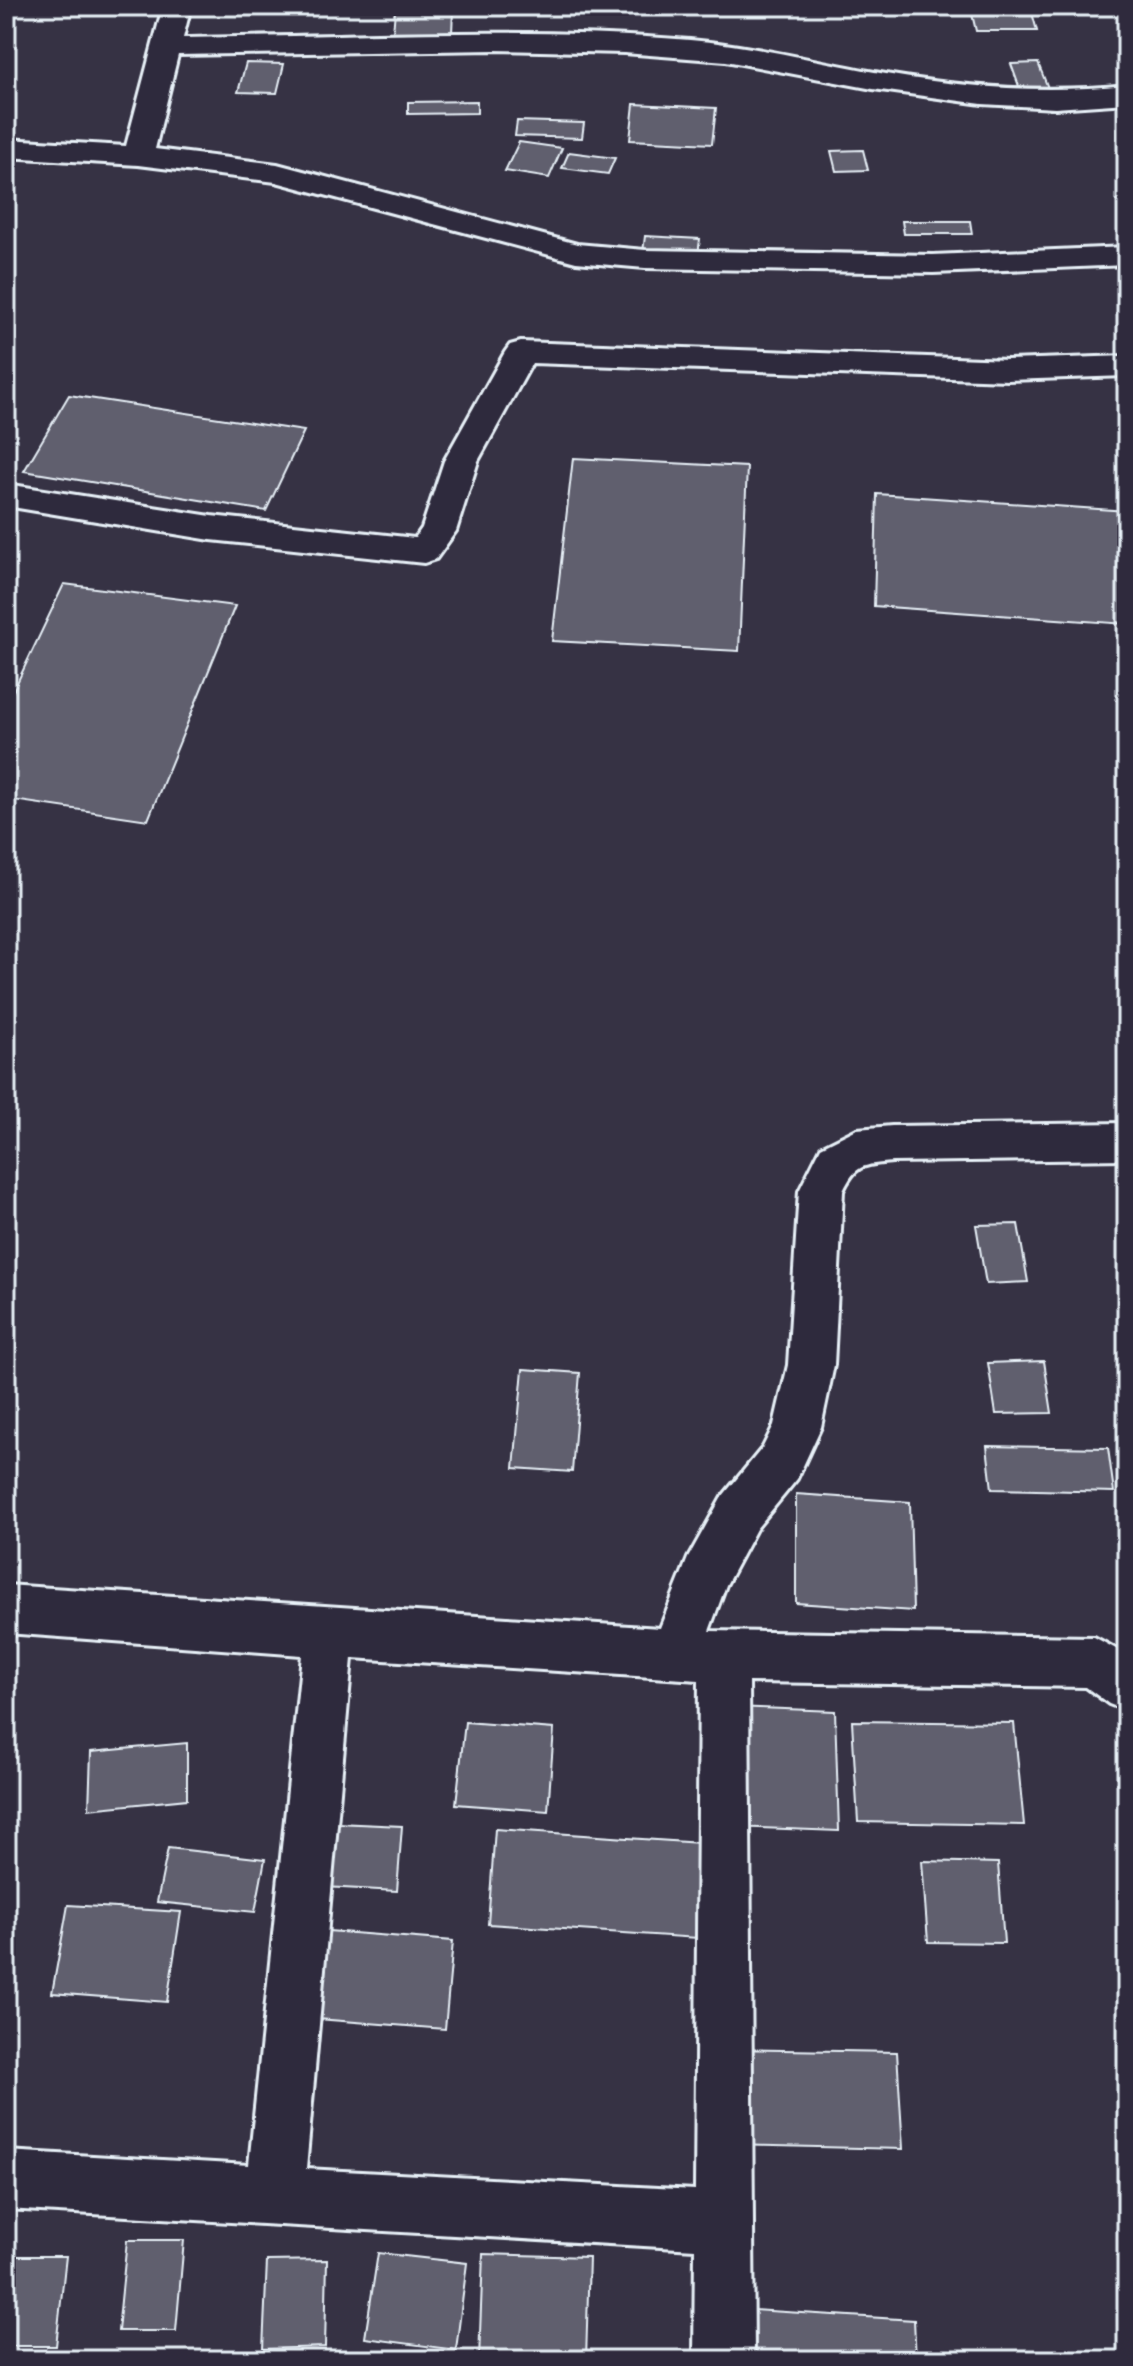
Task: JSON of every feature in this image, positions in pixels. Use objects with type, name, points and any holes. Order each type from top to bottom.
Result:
[{"type":"street","points":[[138,156],[177,6]]},
{"type":"street","points":[[167,47],[602,32],[840,74],[1003,97],[1059,99],[1127,94]]},
{"type":"street","points":[[6,148],[138,156],[277,173],[576,253],[645,259],[933,264],[1127,256]]},
{"type":"street","points":[[6,495],[211,528],[424,551],[439,531],[461,461],[521,352],[1008,370],[1127,366]]},
{"type":"street","points":[[724,2360],[722,2221],[699,1656],[705,1575],[739,1513],[780,1463],[797,1427],[811,1365],[821,1191],[836,1160],[857,1147],[1127,1141]]},
{"type":"street","points":[[6,1609],[329,1634],[699,1656],[1094,1662],[1126,1682]]},
{"type":"street","points":[[275,2196],[329,1634]]},
{"type":"street","points":[[6,2180],[722,2221]]},
{"type":"building","points":[[1031,9],[1037,31],[976,31],[971,10]]},
{"type":"building","points":[[395,10],[453,10],[452,33],[393,33]]},
{"type":"building","points":[[246,63],[284,64],[277,93],[238,92]]},
{"type":"building","points":[[1038,63],[1048,88],[1020,89],[1011,64]]},
{"type":"building","points":[[477,101],[477,113],[408,114],[408,102]]},
{"type":"building","points":[[634,104],[716,108],[712,144],[630,140]]},
{"type":"building","points":[[517,121],[584,123],[582,138],[515,136]]},
{"type":"building","points":[[519,142],[562,148],[549,178],[505,171]]},
{"type":"building","points":[[863,150],[868,170],[836,171],[831,151]]},
{"type":"building","points":[[569,152],[615,158],[608,174],[562,168]]},
{"type":"building","points":[[902,221],[970,221],[972,234],[904,234]]},
{"type":"building","points":[[645,236],[700,239],[698,255],[643,252]]},
{"type":"building","points":[[69,395],[304,431],[266,511],[24,471]]},
{"type":"building","points":[[573,458],[747,467],[739,651],[552,641]]},
{"type":"building","points":[[877,494],[1127,511],[1127,624],[874,606]]},
{"type":"building","points":[[64,584],[235,606],[148,820],[6,799],[6,706]]},
{"type":"building","points":[[1018,1224],[1028,1282],[986,1284],[976,1225]]},
{"type":"building","points":[[1044,1361],[1052,1413],[996,1414],[988,1363]]},
{"type":"building","points":[[523,1369],[580,1373],[572,1472],[514,1468]]},
{"type":"building","points":[[987,1446],[1108,1448],[1114,1492],[992,1489]]},
{"type":"building","points":[[796,1494],[910,1502],[913,1611],[796,1603]]},
{"type":"building","points":[[732,1707],[835,1711],[839,1831],[733,1827]]},
{"type":"building","points":[[852,1721],[1014,1723],[1024,1825],[858,1822]]},
{"type":"building","points":[[465,1722],[554,1729],[548,1811],[456,1804]]},
{"type":"building","points":[[187,1743],[187,1799],[89,1809],[91,1752]]},
{"type":"building","points":[[314,1822],[402,1826],[397,1891],[306,1886]]},
{"type":"building","points":[[495,1829],[700,1843],[698,1938],[488,1924]]},
{"type":"building","points":[[168,1848],[265,1859],[255,1912],[157,1902]]},
{"type":"building","points":[[922,1861],[998,1863],[1004,1943],[928,1942]]},
{"type":"building","points":[[68,1905],[181,1912],[167,2002],[52,1993]]},
{"type":"building","points":[[303,1929],[453,1941],[445,2029],[292,2017]]},
{"type":"building","points":[[726,2049],[897,2052],[903,2149],[728,2145]]},
{"type":"building","points":[[127,2240],[184,2240],[176,2331],[118,2331]]},
{"type":"building","points":[[378,2253],[467,2263],[456,2350],[365,2338]]},
{"type":"building","points":[[483,2254],[589,2257],[586,2360],[479,2360]]},
{"type":"building","points":[[6,2256],[66,2256],[56,2346],[6,2346]]},
{"type":"building","points":[[327,2260],[325,2347],[263,2349],[267,2261]]},
{"type":"building","points":[[738,2309],[914,2320],[916,2360],[739,2360]]}]
